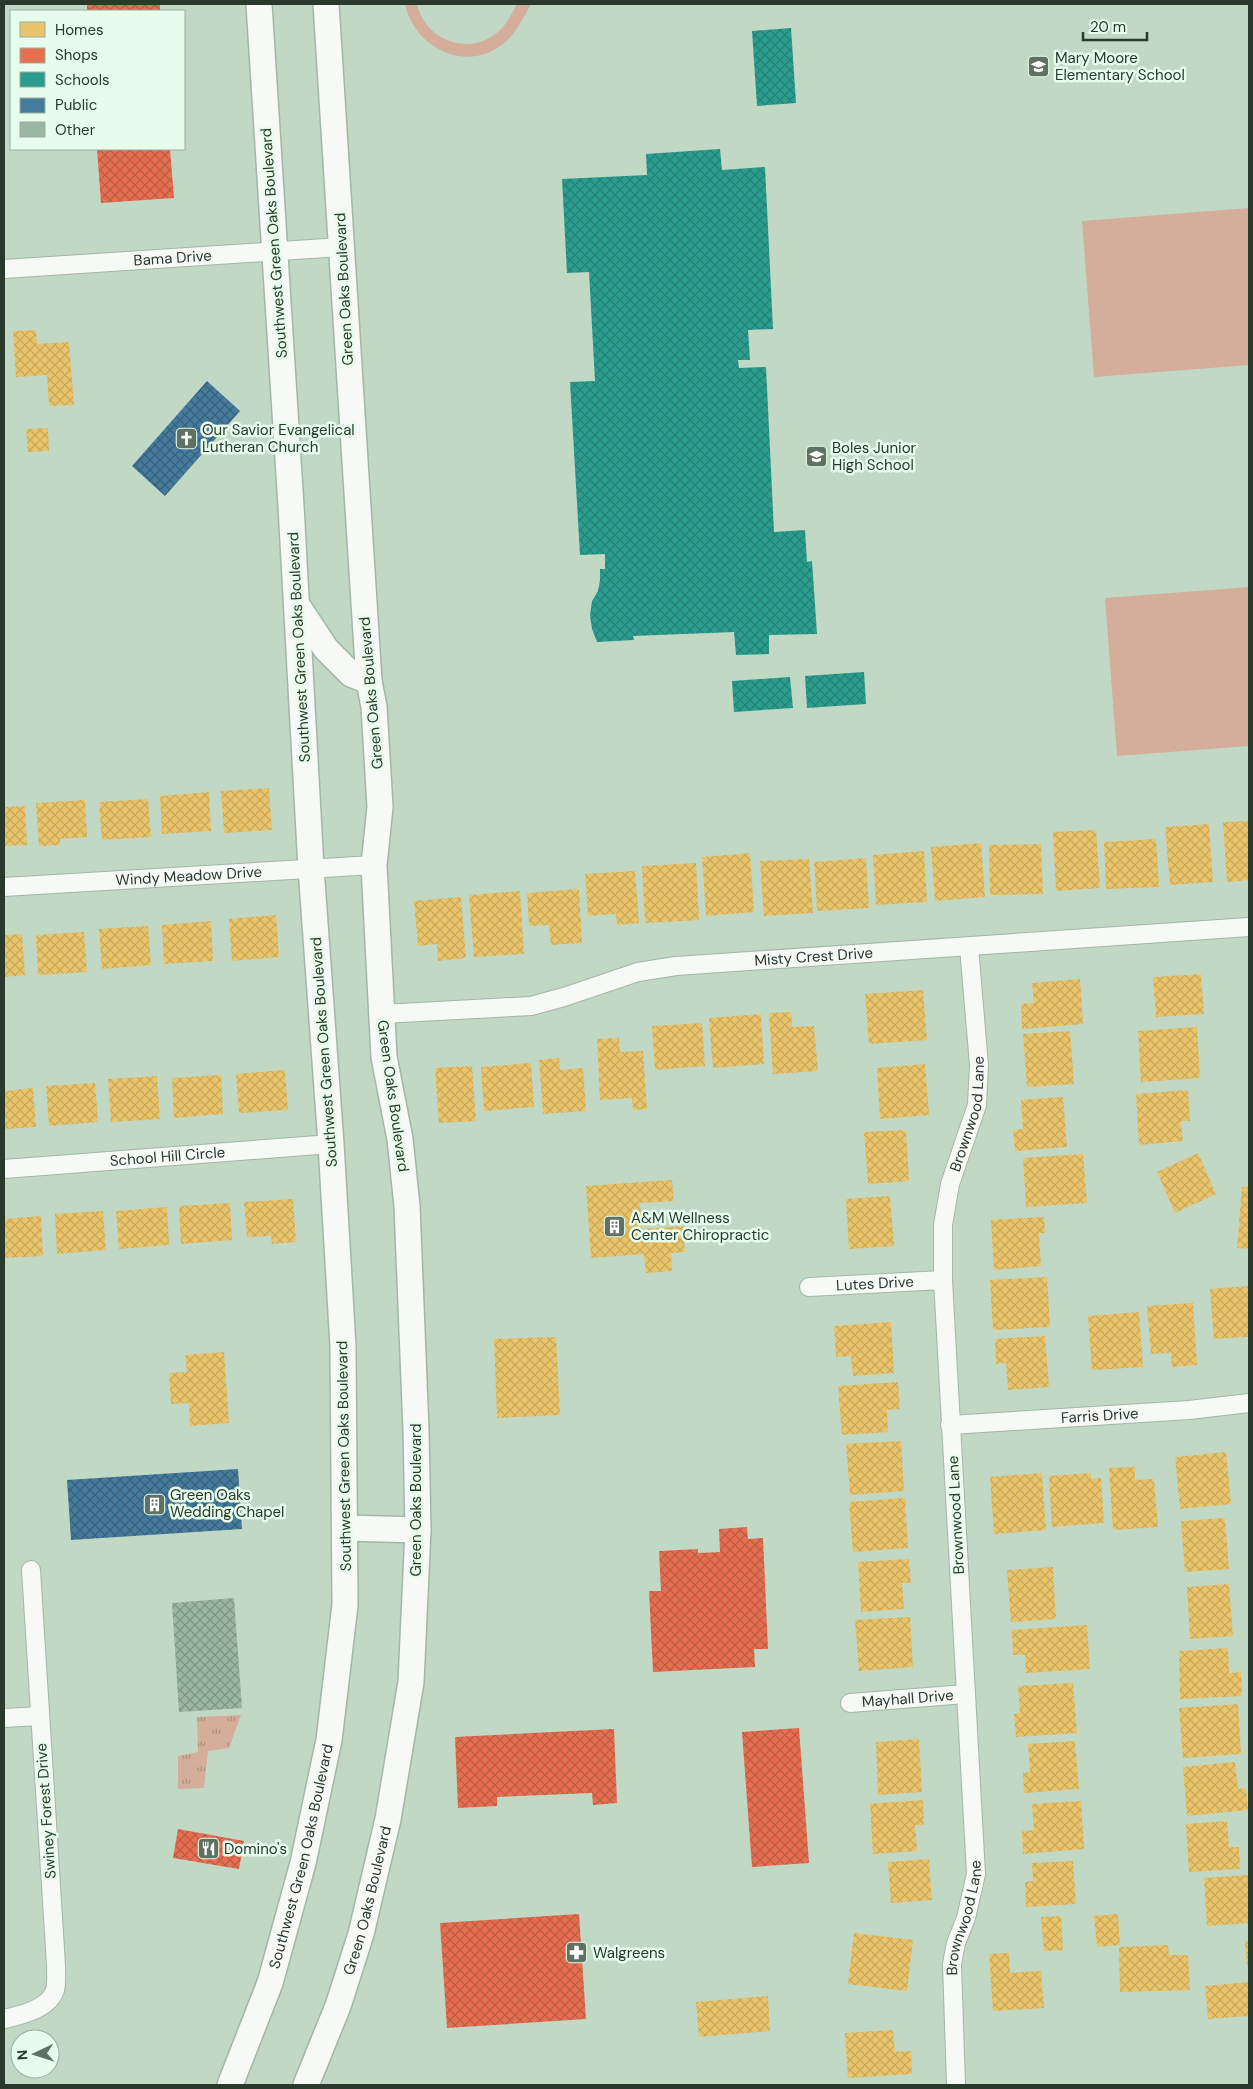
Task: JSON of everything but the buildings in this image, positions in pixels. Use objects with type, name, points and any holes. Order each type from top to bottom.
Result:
[{"type":"main road","name":"Southwest Green Oaks Boulevard","points":[[230,2085],[270,1983],[303,1863],[327,1748],[345,1604],[346,1528],[343,1346],[259,4]]},
{"type":"main road","name":"Green Oaks Boulevard","points":[[306,2085],[338,2006],[361,1934],[388,1819],[411,1682],[418,1530],[412,1308],[406,1206],[400,1139],[384,1057],[374,865],[380,807],[374,707],[369,681],[326,4]]},
{"type":"main road","points":[[297,605],[326,649],[351,674],[369,681]]},
{"type":"main road","points":[[346,1528],[418,1530]]},
{"type":"main road","points":[[320,2085],[318,2074],[326,2049],[325,2037]]},
{"type":"street","name":"Bama Drive","points":[[4,268],[341,247]]},
{"type":"street","name":"Windy Meadow Drive","points":[[4,887],[374,865]]},
{"type":"street","name":"Misty Crest Drive","points":[[382,1014],[530,1006],[564,997],[638,972],[676,966],[1249,927]]},
{"type":"street","name":"Brownwood Lane","points":[[956,2085],[952,1964],[956,1943],[966,1918],[976,1874],[950,1425],[943,1280],[943,1226],[950,1184],[976,1105],[979,1065],[969,946]]},
{"type":"street","name":"School Hill Circle","points":[[4,1169],[331,1144]]},
{"type":"street","name":"Lutes Drive","points":[[809,1287],[943,1280]]},
{"type":"street","name":"Farris Drive","points":[[950,1425],[1189,1410],[1249,1402]]},
{"type":"street","name":"Swiney Forest Drive","points":[[4,2019],[34,2010],[47,2002],[55,1990],[56,1965],[31,1570]]},
{"type":"street","name":"Mayhall Drive","points":[[850,1703],[966,1694]]},
{"type":"street","points":[[4,1718],[40,1716]]},
{"type":"green space","points":[[405,4],[417,4],[421,16],[437,34],[447,40],[471,44],[483,41],[498,32],[517,4],[531,4],[512,36],[503,44],[488,53],[458,56],[443,51],[419,33],[410,19]]},
{"type":"green space","points":[[1249,208],[1249,365],[1094,377],[1082,221]]},
{"type":"green space","points":[[1249,587],[1249,746],[1117,756],[1105,598]]},
{"type":"green space","points":[[241,1715],[229,1748],[208,1751],[204,1788],[178,1789],[178,1756],[198,1752],[197,1717]]},
{"type":"place","name":"Mary Moore Elementary School","points":[[1039,67]]},
{"type":"place","name":"Our Savior Evangelical Lutheran Church","points":[[186,439]]},
{"type":"place","name":"Boles Junior High School","points":[[816,457]]},
{"type":"place","name":"A&M Wellness Center Chiropractic","points":[[615,1227]]},
{"type":"place","name":"Green Oaks Wedding Chapel","points":[[154,1504]]},
{"type":"place","name":"Domino's","points":[[208,1849]]},
{"type":"place","name":"Walgreens","points":[[577,1953]]}]
